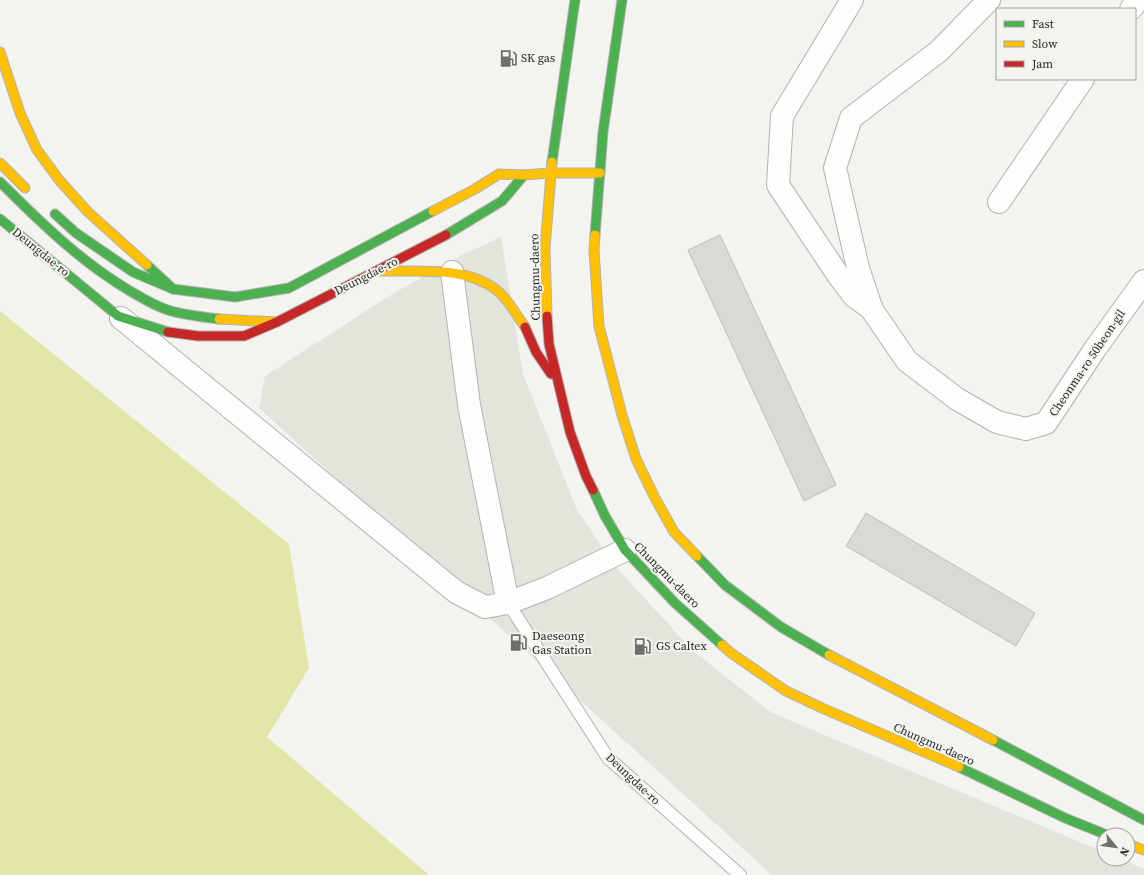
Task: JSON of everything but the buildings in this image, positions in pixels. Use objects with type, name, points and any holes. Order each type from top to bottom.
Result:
[{"type":"main road","name":"Chungmu-daero","points":[[574,0],[550,173],[545,248],[549,344],[570,432],[586,476],[605,516],[625,550],[675,603],[731,653],[786,691],[942,759],[1066,818],[1096,830]]},
{"type":"main road","points":[[622,0],[603,132],[594,250],[599,326],[622,415],[636,459],[674,532],[725,585],[781,627],[845,664],[960,722],[1144,820]]},
{"type":"main road","points":[[0,52],[20,113],[37,150],[60,181],[88,212],[173,289]]},
{"type":"main road","points":[[0,163],[14,179],[30,193]]},
{"type":"main road","points":[[46,206],[76,234],[133,272],[173,289],[235,297],[289,288],[475,189],[499,174],[524,176],[550,173],[600,173]]},
{"type":"main road","name":"Deungdae-ro","points":[[0,219],[118,316],[164,332],[198,336],[244,336],[277,322],[455,230],[502,201],[524,176]]},
{"type":"main road","points":[[0,182],[67,246],[96,270],[139,297],[169,310],[201,316],[233,321],[277,322]]},
{"type":"main road","points":[[376,271],[452,272],[483,282],[500,293],[526,328],[536,352],[560,386]]},
{"type":"street","points":[[852,0],[782,116],[778,185],[838,275],[854,296],[872,310]]},
{"type":"street","name":"Cheonma-ro 50beon-gil","points":[[989,0],[938,51],[851,118],[835,168],[858,268],[872,310],[907,361],[957,399],[997,422],[1026,429],[1046,423],[1095,349],[1144,281]]},
{"type":"street","points":[[999,202],[1082,80]]},
{"type":"street","name":"Deungdae-ro","points":[[118,316],[456,592],[485,607],[508,603],[469,405],[452,272]]},
{"type":"street","points":[[508,603],[547,588],[625,550]]},
{"type":"lane","name":"Deungdae-ro","points":[[508,603],[608,758],[740,875]]},
{"type":"shaded area","points":[[501,237],[523,374],[577,510],[616,567],[693,651],[772,713],[1096,849],[1096,867],[1136,867],[1136,866],[1144,869],[1144,875],[772,875],[259,408],[265,376],[394,293],[458,257]]},
{"type":"shaded area","points":[[0,311],[289,544],[309,668],[267,737],[429,875],[0,875]]},
{"type":"traffic: fast","points":[[552,162],[575,0]]},
{"type":"traffic: fast","points":[[595,235],[603,132],[622,0]]},
{"type":"traffic: fast","points":[[446,235],[502,201],[524,175]]},
{"type":"traffic: fast","points":[[0,182],[62,241],[112,280],[153,304],[168,310],[187,315],[219,319]]},
{"type":"traffic: fast","points":[[147,265],[173,289],[235,297],[289,288],[433,211]]},
{"type":"traffic: fast","points":[[55,214],[76,233],[133,272],[173,289]]},
{"type":"traffic: fast","points":[[0,219],[118,316],[168,332]]},
{"type":"traffic: fast","points":[[593,490],[605,516],[625,550],[675,603],[722,645]]},
{"type":"traffic: fast","points":[[697,556],[725,585],[781,627],[829,655]]},
{"type":"traffic: fast","points":[[993,740],[1144,820]]},
{"type":"traffic: fast","points":[[959,767],[1065,818],[1096,831]]},
{"type":"traffic: slow","points":[[0,52],[20,113],[37,150],[60,181],[88,212],[147,265]]},
{"type":"traffic: slow","points":[[547,316],[545,248],[552,162]]},
{"type":"traffic: slow","points":[[0,163],[25,188]]},
{"type":"traffic: slow","points":[[433,211],[475,189],[499,174],[524,175],[550,173],[600,173]]},
{"type":"traffic: slow","points":[[595,235],[594,250],[599,326],[622,415],[636,459],[655,498],[674,532],[697,556]]},
{"type":"traffic: slow","points":[[379,271],[442,272],[473,278],[487,284],[500,293],[510,304],[525,327]]},
{"type":"traffic: slow","points":[[219,319],[277,322]]},
{"type":"traffic: slow","points":[[722,645],[731,653],[786,691],[959,767]]},
{"type":"traffic: slow","points":[[829,655],[993,740]]},
{"type":"traffic: slow","points":[[1136,847],[1144,850]]},
{"type":"traffic: jam","points":[[168,332],[198,336],[244,336],[277,322],[446,235]]},
{"type":"traffic: jam","points":[[547,316],[549,344],[570,432],[586,476],[593,490]]},
{"type":"traffic: jam","points":[[525,327],[536,352],[551,374]]},
{"type":"place","name":"SK gas","points":[[508,58]]},
{"type":"place","name":"Daeseong Gas Station","points":[[519,643]]},
{"type":"place","name":"GS Caltex","points":[[643,646]]}]
